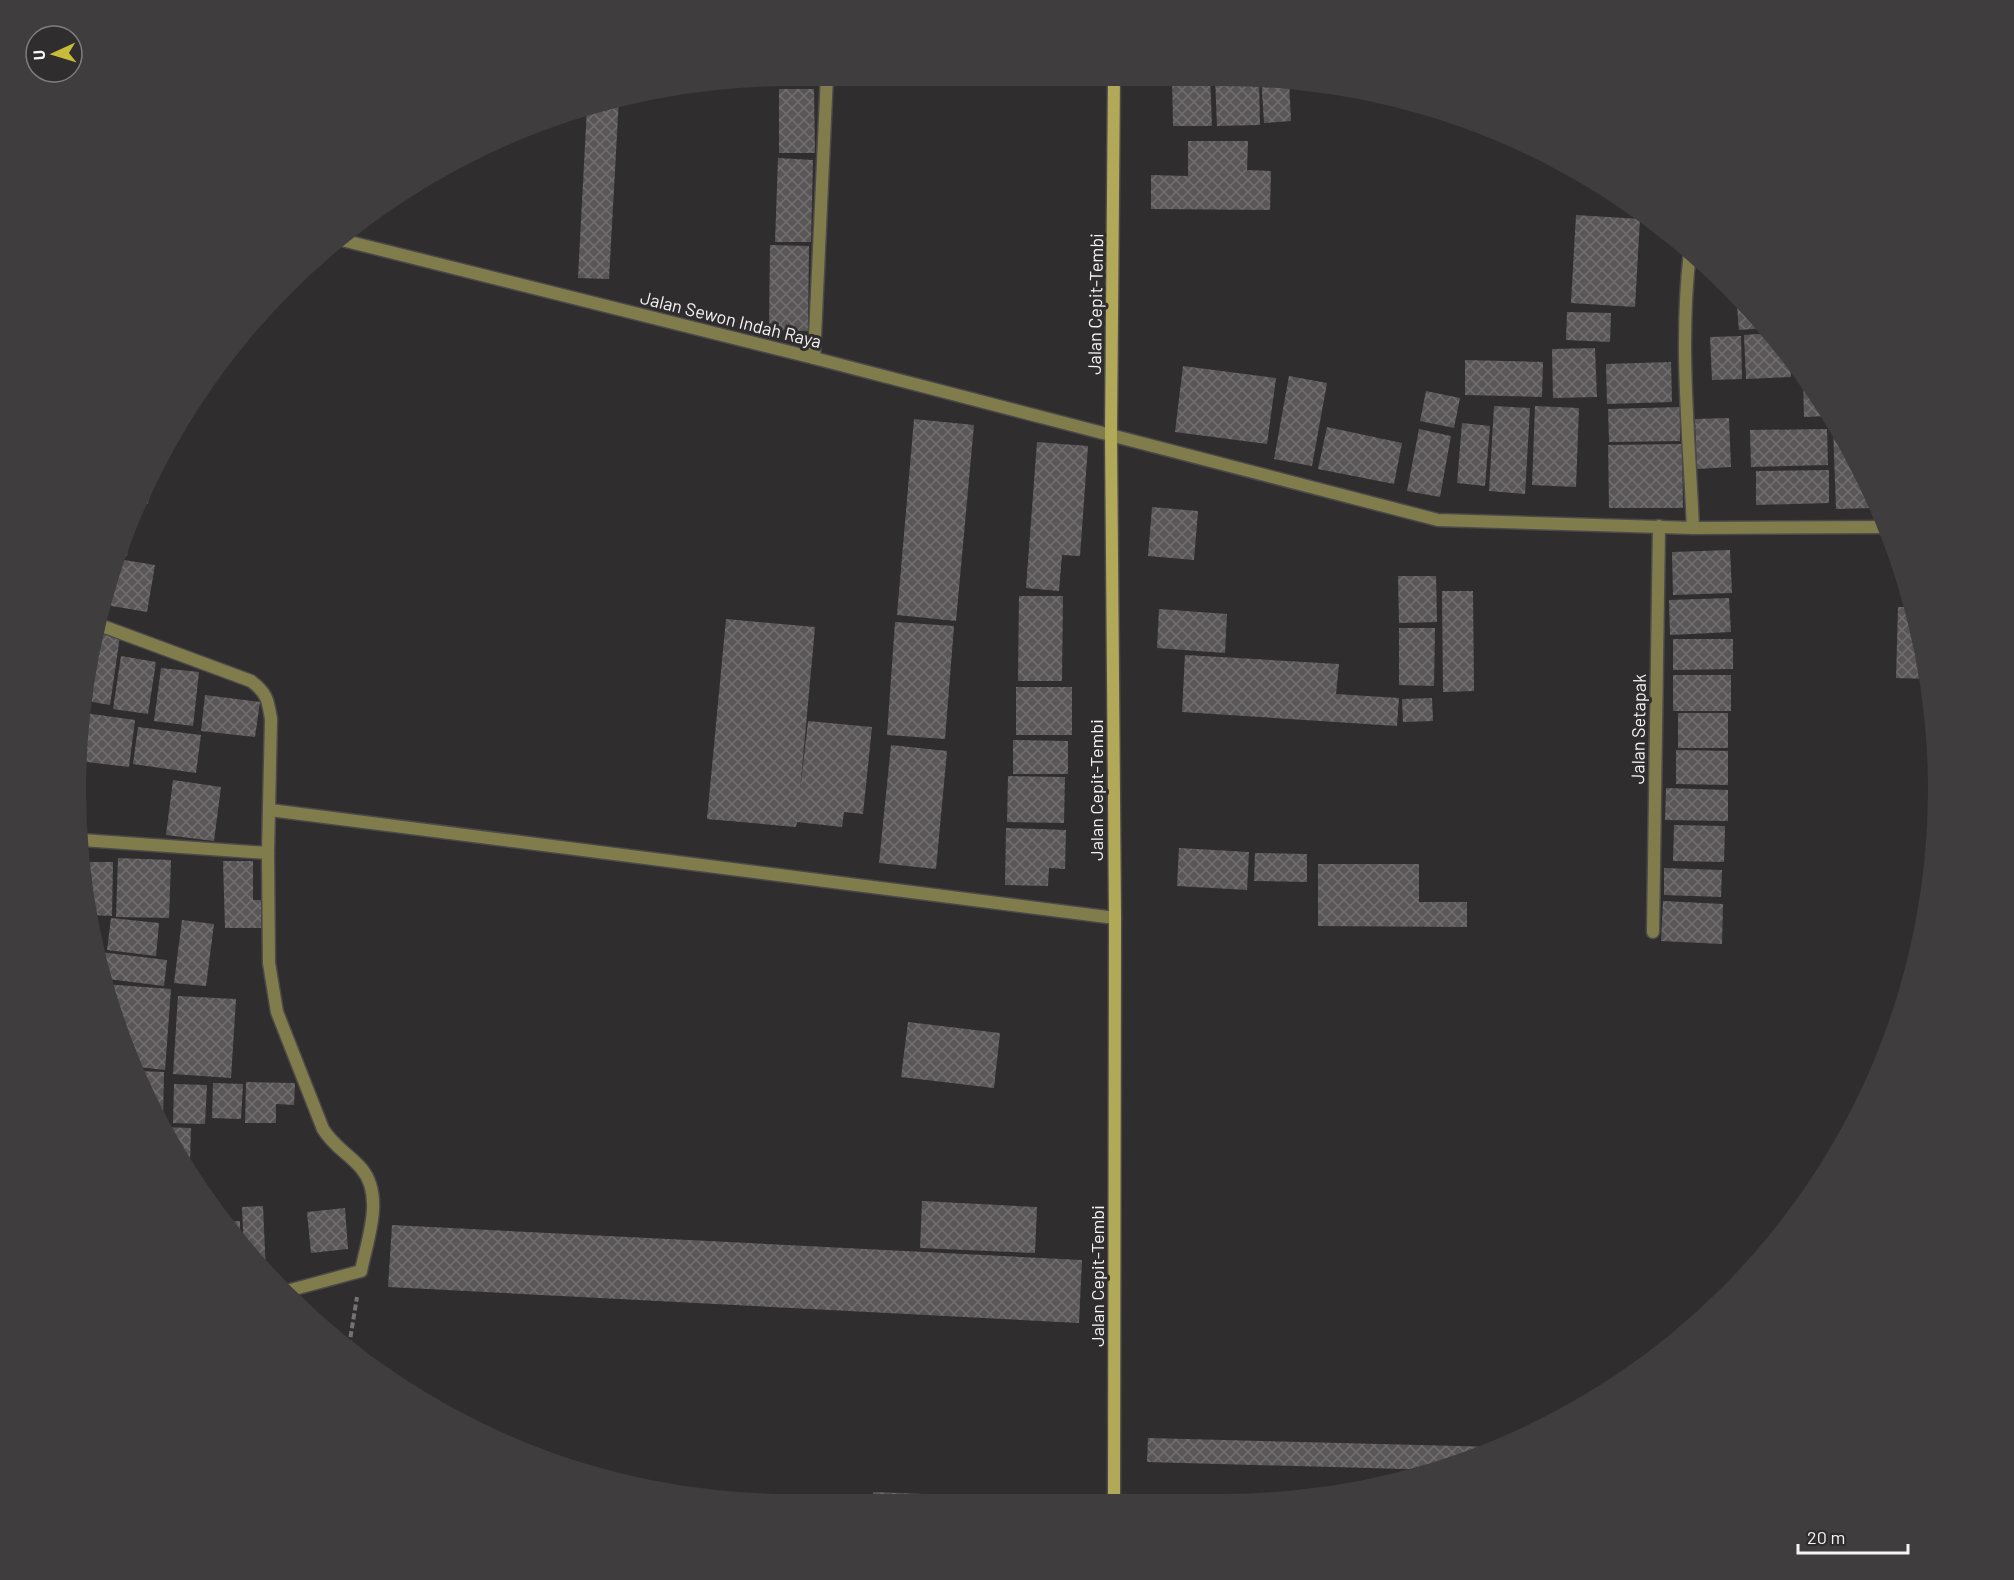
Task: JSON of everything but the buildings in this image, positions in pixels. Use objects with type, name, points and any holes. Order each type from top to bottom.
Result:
[{"type":"main road","name":"Jalan Cepit-Tembi","points":[[1114,86],[1111,435],[1115,918],[1114,1494]]},
{"type":"street","points":[[814,358],[826,86]]},
{"type":"street","name":"Jalan Sewon Indah Raya","points":[[348,241],[814,358],[1438,520],[1693,528],[1878,527]]},
{"type":"street","points":[[1689,260],[1685,293],[1685,343],[1693,528]]},
{"type":"street","name":"Jalan Setapak","points":[[1653,932],[1659,526]]},
{"type":"street","points":[[105,627],[251,681],[263,690],[269,702],[271,719],[268,854],[269,963],[277,1012],[323,1129],[339,1150],[360,1167],[371,1186],[374,1206],[361,1272],[294,1290]]},
{"type":"street","points":[[270,810],[1115,918]]},
{"type":"street","points":[[87,840],[268,854]]},
{"type":"path","points":[[350,1340],[361,1272]]}]
